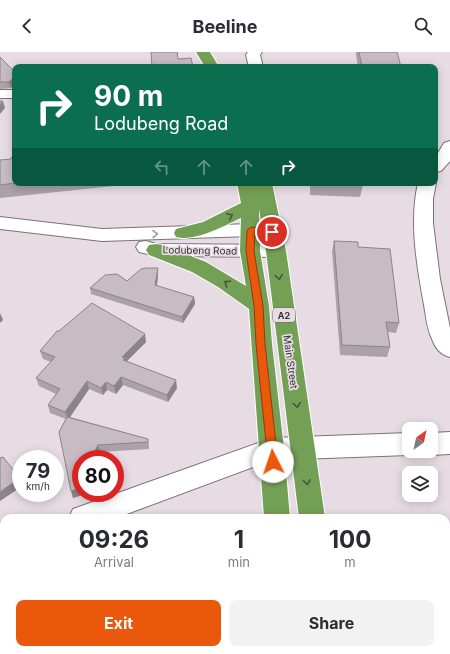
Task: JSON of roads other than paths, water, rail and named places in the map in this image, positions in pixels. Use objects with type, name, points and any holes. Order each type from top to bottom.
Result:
[{"type":"highway","points":[[203,52],[210,64]]},
{"type":"highway","name":"A2","points":[[247,186],[250,206],[250,251],[259,306],[261,344],[272,448],[277,514]]},
{"type":"highway","name":"Main Street","points":[[264,186],[274,241],[311,514]]},
{"type":"highway","points":[[183,233],[209,226],[250,206]]},
{"type":"highway","points":[[156,250],[199,267],[225,282],[259,306]]},
{"type":"street","points":[[255,52],[253,55],[255,64]]},
{"type":"street","points":[[0,94],[12,94]]},
{"type":"street","points":[[426,186],[423,201],[423,217],[430,278],[440,331],[442,338],[450,349]]},
{"type":"street","name":"Lodubeng Road","points":[[0,223],[102,235],[251,230],[274,241]]},
{"type":"street","name":"Lodubeng Road","points":[[102,235],[156,250],[250,251],[274,241]]},
{"type":"street","points":[[438,444],[450,443]]},
{"type":"street","points":[[93,514],[272,448],[402,444]]}]
